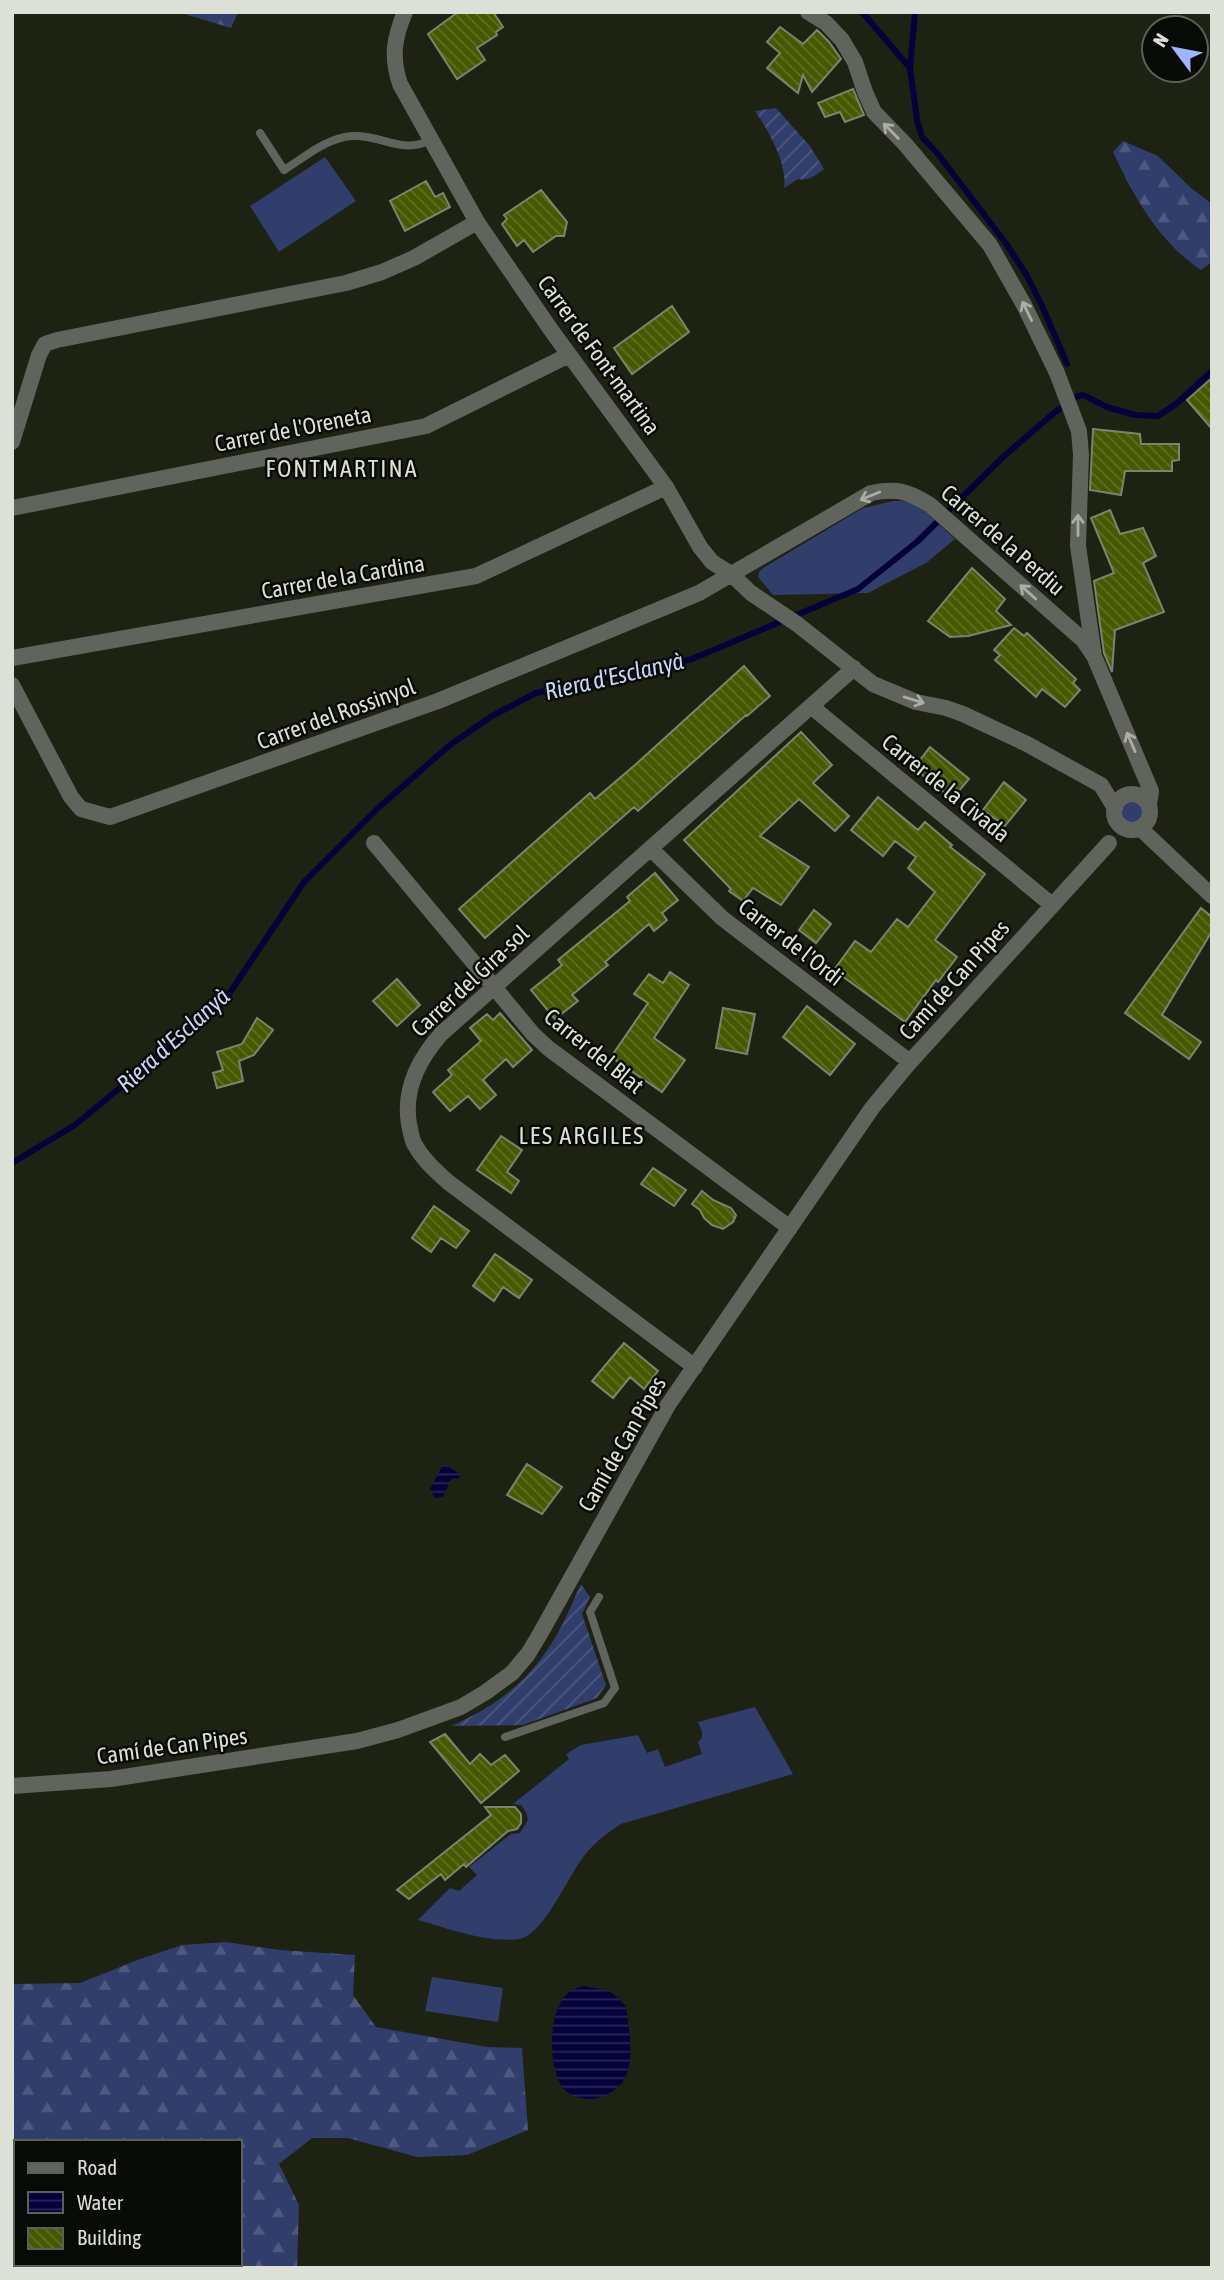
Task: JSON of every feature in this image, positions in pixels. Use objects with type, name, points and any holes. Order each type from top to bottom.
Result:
[{"type":"street","name":"Carrer de Font-martina","points":[[405,12],[398,28],[393,65],[400,84],[477,222],[569,355],[666,487],[700,547],[712,562],[873,684],[916,702],[963,714],[1048,756],[1101,785],[1114,811]]},
{"type":"street","points":[[808,12],[826,23],[842,40],[855,62],[874,113],[905,144],[990,245],[1024,305],[1073,413],[1079,431],[1081,455],[1078,546],[1094,656],[1152,791],[1144,821]]},
{"type":"street","points":[[12,442],[38,355],[45,344],[346,283],[414,258],[477,222]]},
{"type":"street","name":"Carrer de l'Oreneta","points":[[12,508],[426,426],[569,355]]},
{"type":"street","name":"Carrer de la Cardina","points":[[12,658],[476,576],[666,487]]},
{"type":"street","name":"Carrer de la Perdiu","points":[[731,574],[871,493],[899,490],[933,506],[1083,640],[1094,656]]},
{"type":"street","name":"Carrer del Rossinyol","points":[[12,685],[71,797],[81,809],[110,817],[438,701],[699,593],[731,574]]},
{"type":"street","name":"Carrer de la Perdiu","points":[[1059,619],[1072,623],[1080,618],[1084,593]]},
{"type":"street","name":"Carrer del Gira-sol","points":[[695,1367],[448,1182],[428,1163],[413,1143],[408,1120],[408,1098],[414,1074],[424,1053],[441,1034],[854,668]]},
{"type":"street","name":"Carrer de la Civada","points":[[811,707],[1052,905]]},
{"type":"street","points":[[1110,843],[1114,811],[1119,799],[1132,794],[1144,797],[1144,821],[1179,864],[1212,896]]},
{"type":"street","points":[[1114,811],[1118,824],[1125,829],[1144,821]]},
{"type":"street","name":"Camí de Can Pipes","points":[[12,1786],[111,1779],[357,1741],[461,1707],[512,1673],[528,1654],[668,1405],[872,1108],[910,1062],[1110,843],[1144,821]]},
{"type":"street","name":"Carrer del Blat","points":[[374,843],[533,1034],[548,1048],[790,1228]]},
{"type":"street","name":"Carrer de l'Ordi","points":[[651,849],[722,918],[910,1062]]},
{"type":"lane","points":[[260,133],[284,170],[335,139],[363,136],[408,147],[419,146],[432,140]]},
{"type":"lane","points":[[505,1737],[604,1703],[610,1696],[615,1688],[590,1612],[599,1597]]},
{"type":"green space","points":[[178,12],[238,12],[231,28]]},
{"type":"green space","points":[[776,108],[810,146],[824,169],[812,177],[798,179],[784,188],[780,159],[755,111]]},
{"type":"green space","points":[[1123,141],[1158,156],[1212,204],[1212,262],[1201,270],[1172,246],[1139,202],[1113,152]]},
{"type":"green space","points":[[325,157],[356,201],[279,252],[250,206]]},
{"type":"green space","points":[[893,501],[910,501],[955,539],[926,563],[868,593],[773,595],[758,577],[763,568],[863,508]]},
{"type":"green space","points":[[1133,801],[1141,804],[1144,812],[1141,820],[1133,823],[1125,820],[1122,812],[1125,804]]},
{"type":"green space","points":[[581,1584],[590,1597],[582,1614],[606,1685],[597,1698],[523,1725],[451,1726],[486,1708],[529,1673],[552,1643]]},
{"type":"green space","points":[[755,1707],[793,1774],[621,1824],[588,1851],[546,1916],[528,1935],[519,1939],[481,1937],[418,1920],[450,1888],[459,1891],[477,1875],[469,1867],[511,1834],[520,1833],[528,1820],[521,1805],[513,1804],[569,1759],[566,1754],[581,1745],[638,1735],[647,1753],[658,1749],[665,1767],[702,1754],[698,1742],[702,1738],[702,1732],[698,1722]]},
{"type":"green space","points":[[226,1942],[280,1950],[355,1955],[353,1995],[376,2027],[487,2047],[522,2048],[528,2130],[467,2155],[417,2157],[348,2138],[312,2138],[279,2164],[299,2205],[297,2268],[12,2268],[12,1984],[80,1983],[182,1945]]},
{"type":"green space","points":[[432,1977],[503,1988],[498,2022],[425,2011]]},
{"type":"water","points":[[444,1463],[461,1475],[451,1479],[443,1497],[435,1498],[430,1489]]},
{"type":"water","points":[[584,1986],[610,1991],[626,2006],[630,2040],[629,2064],[621,2084],[608,2094],[593,2099],[576,2097],[563,2088],[558,2079],[553,2055],[553,2028],[559,2005],[569,1992]]},
{"type":"building","points":[[458,12],[493,12],[503,27],[496,32],[497,35],[477,48],[485,60],[457,79],[428,34]]},
{"type":"building","points":[[780,27],[803,44],[817,30],[841,59],[812,92],[803,75],[798,93],[767,68],[780,53],[767,42]]},
{"type":"building","points":[[853,89],[864,115],[845,122],[840,112],[825,117],[818,103]]},
{"type":"building","points":[[426,181],[435,197],[443,193],[450,207],[405,231],[390,201]]},
{"type":"building","points":[[541,190],[567,222],[564,236],[556,236],[533,252],[524,240],[517,246],[502,224],[507,219],[504,215]]},
{"type":"building","points":[[672,306],[689,332],[632,374],[614,348]]},
{"type":"building","points":[[1212,378],[1212,429],[1187,400]]},
{"type":"building","points":[[1093,429],[1140,434],[1141,444],[1179,444],[1179,460],[1172,461],[1172,471],[1125,471],[1121,495],[1090,490]]},
{"type":"building","points":[[1110,510],[1120,534],[1143,528],[1156,556],[1143,563],[1164,612],[1115,630],[1112,672],[1104,653],[1094,581],[1114,573],[1091,518]]},
{"type":"building","points":[[972,568],[1005,599],[996,611],[1011,625],[968,636],[950,637],[928,621]]},
{"type":"building","points":[[1014,628],[1024,636],[1027,633],[1076,679],[1073,683],[1080,690],[1065,707],[1042,689],[1036,697],[995,660],[1000,655],[994,650]]},
{"type":"building","points":[[744,666],[770,696],[638,811],[634,807],[485,938],[459,909],[590,793],[595,799],[635,765]]},
{"type":"building","points":[[801,732],[832,765],[813,783],[849,816],[835,831],[799,799],[760,836],[809,867],[781,905],[753,888],[743,901],[729,891],[731,889],[684,840]]},
{"type":"building","points":[[930,747],[969,779],[952,799],[914,768]]},
{"type":"building","points":[[1004,782],[1026,800],[1005,826],[983,810]]},
{"type":"building","points":[[878,797],[918,830],[925,822],[952,845],[950,847],[985,874],[935,940],[957,957],[905,1022],[834,970],[855,941],[871,952],[897,919],[908,927],[935,892],[908,868],[916,857],[895,841],[883,856],[851,830]]},
{"type":"building","points":[[655,873],[678,900],[662,913],[667,920],[654,931],[649,924],[605,962],[608,965],[572,995],[578,1001],[555,1019],[531,990],[562,965],[558,960],[630,901],[627,897]]},
{"type":"building","points":[[1201,908],[1212,917],[1212,931],[1162,1015],[1201,1042],[1189,1059],[1125,1013]]},
{"type":"building","points":[[814,910],[831,924],[816,943],[799,930]]},
{"type":"building","points":[[670,972],[689,985],[654,1038],[685,1060],[662,1092],[611,1057],[648,1003],[634,994],[649,974],[663,983]]},
{"type":"building","points":[[397,979],[420,1005],[397,1026],[373,1001]]},
{"type":"building","points":[[807,1006],[855,1044],[830,1075],[783,1037]]},
{"type":"building","points":[[723,1008],[755,1014],[747,1054],[716,1048]]},
{"type":"building","points":[[500,1013],[532,1050],[513,1067],[506,1059],[483,1080],[496,1095],[480,1109],[468,1096],[450,1111],[433,1092],[452,1075],[448,1070],[481,1041],[470,1028],[487,1014],[493,1020]]},
{"type":"building","points":[[257,1018],[273,1030],[254,1055],[239,1061],[243,1081],[217,1088],[213,1073],[223,1070],[217,1052],[242,1044]]},
{"type":"building","points":[[501,1136],[522,1150],[507,1172],[519,1181],[511,1193],[477,1170]]},
{"type":"building","points":[[653,1168],[686,1190],[674,1206],[641,1184]]},
{"type":"building","points":[[702,1191],[713,1200],[731,1208],[736,1215],[733,1222],[723,1229],[704,1218],[700,1210],[692,1204]]},
{"type":"building","points":[[434,1206],[469,1231],[456,1248],[441,1238],[431,1252],[412,1238]]},
{"type":"building","points":[[495,1254],[532,1280],[519,1298],[503,1287],[494,1301],[473,1286]]},
{"type":"building","points":[[624,1343],[658,1371],[644,1389],[630,1377],[613,1398],[592,1381]]},
{"type":"building","points":[[527,1464],[562,1487],[542,1514],[507,1495]]},
{"type":"building","points":[[445,1734],[470,1764],[480,1754],[491,1765],[505,1755],[519,1771],[481,1803],[430,1742]]},
{"type":"building","points":[[485,1807],[515,1807],[521,1814],[521,1823],[517,1829],[508,1831],[466,1867],[464,1864],[445,1880],[441,1874],[409,1899],[397,1890],[491,1815]]},
{"type":"waterway","name":"Riera d'Esclanyà","points":[[862,12],[910,68]]},
{"type":"waterway","points":[[915,12],[910,68],[922,137],[1005,242],[1026,274],[1067,364]]},
{"type":"waterway","name":"Riera d'Esclanyà","points":[[12,1163],[75,1125],[227,997],[304,882],[378,808],[450,745],[492,716],[536,693],[692,659],[858,589],[918,541],[1003,457],[1078,396],[1083,395],[1107,407],[1135,415],[1158,416],[1176,404],[1212,371]]},
{"type":"district","name":"FONTMARTINA","points":[[342,468]]},
{"type":"district","name":"LES ARGILES","points":[[582,1135]]}]
